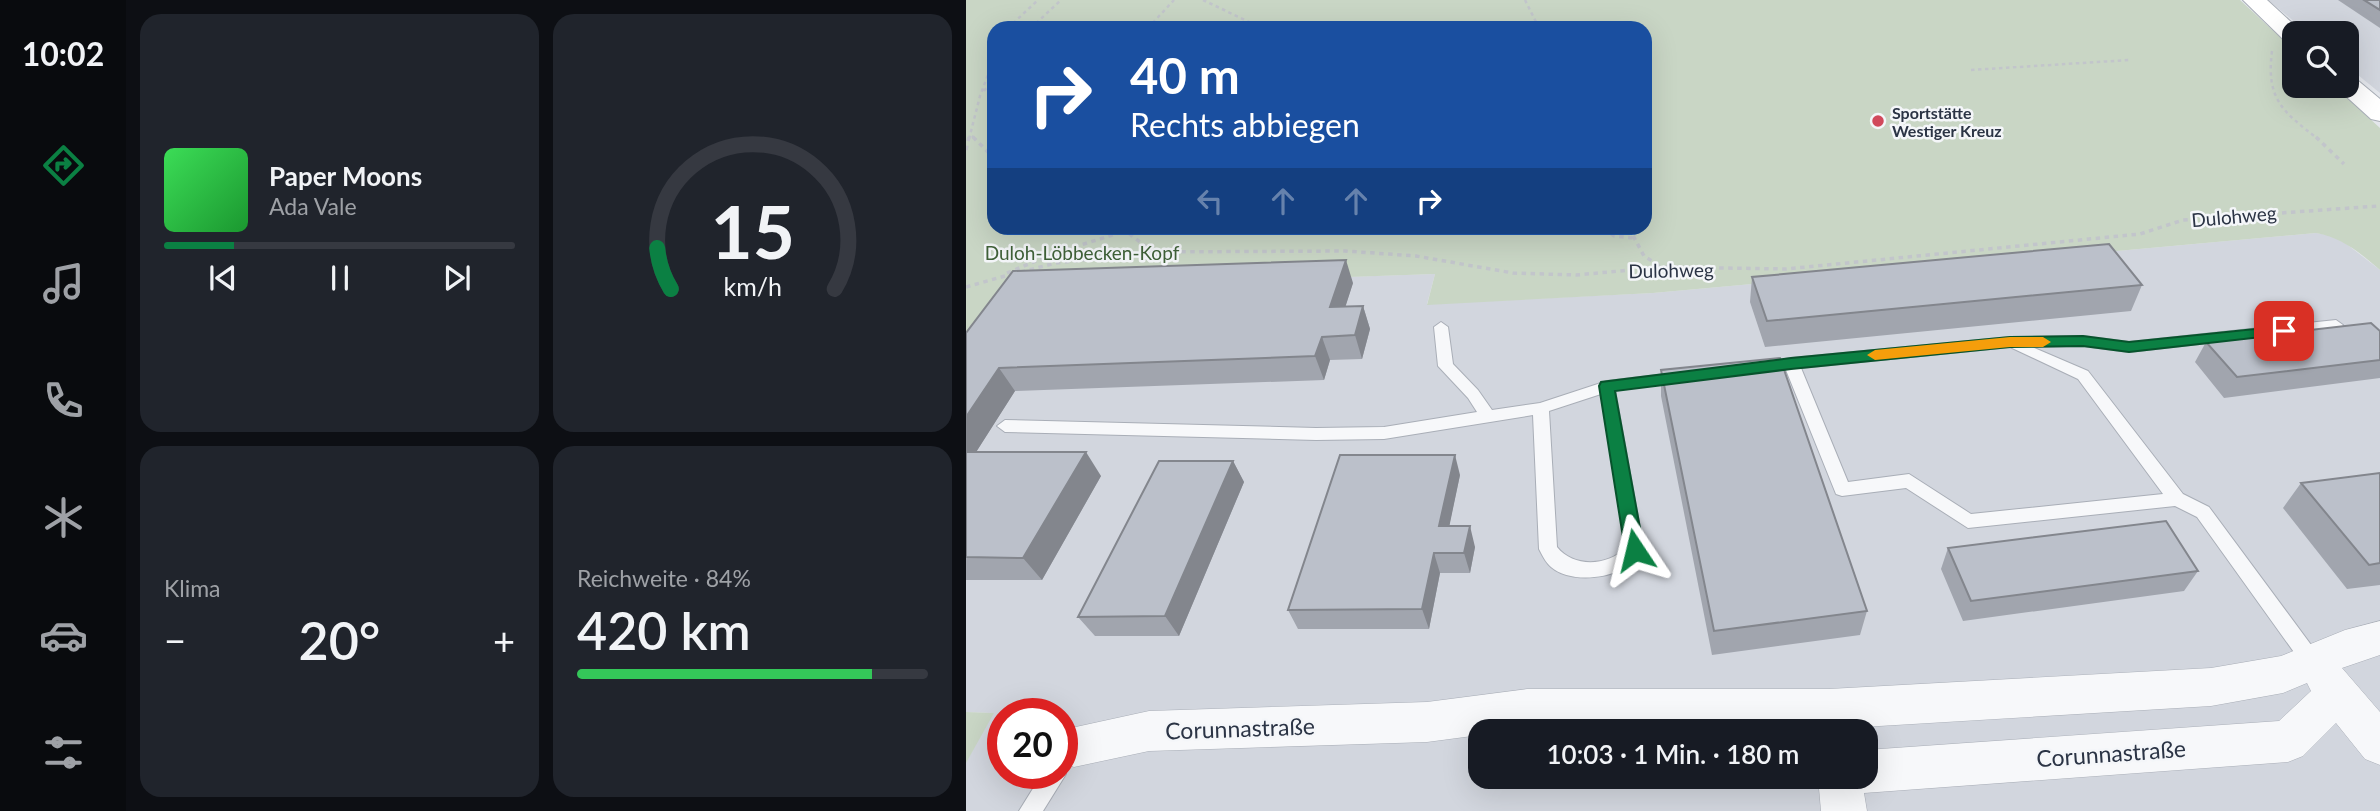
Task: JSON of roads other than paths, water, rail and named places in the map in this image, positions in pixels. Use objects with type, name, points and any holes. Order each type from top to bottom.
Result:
[{"type":"main road","points":[[2254,0],[2282,34]]},
{"type":"main road","points":[[2359,95],[2380,113]]},
{"type":"street","name":"Corunnastraße","points":[[1878,771],[2288,741],[2345,648],[2380,638]]},
{"type":"street","name":"Corunnastraße","points":[[1843,719],[2211,687],[2283,674],[2325,678]]},
{"type":"street","points":[[2325,678],[2380,744]]},
{"type":"street","name":"Corunnastraße","points":[[1078,756],[1149,731],[1427,722],[1527,709],[1803,719]]},
{"type":"street","name":"Corunnastraße","points":[[1427,722],[1468,733]]},
{"type":"street","points":[[1841,789],[1844,811]]},
{"type":"lane","points":[[1751,368],[2010,342],[2083,341],[2129,347],[2336,325]]},
{"type":"lane","points":[[1441,327],[1446,366],[1473,394],[1488,417]]},
{"type":"lane","points":[[2010,342],[2083,376],[2177,499],[2203,512],[2325,678]]},
{"type":"lane","points":[[1791,363],[1842,489],[1909,481],[1968,521],[2177,499]]},
{"type":"lane","points":[[1005,426],[1384,433],[1541,408],[1606,386],[1699,375]]},
{"type":"lane","points":[[1541,408],[1548,549],[1559,564],[1579,569],[1596,569],[1623,562],[1635,550],[1606,386]]},
{"type":"lane","name":"Corunnastraße","points":[[1030,811],[1045,789]]},
{"type":"place","name":"Sportstätte Westiger Kreuz","points":[[1878,121]]},
{"type":"park label","name":"Duloh-Löbbecken-Kopf","points":[[1082,252]]}]
